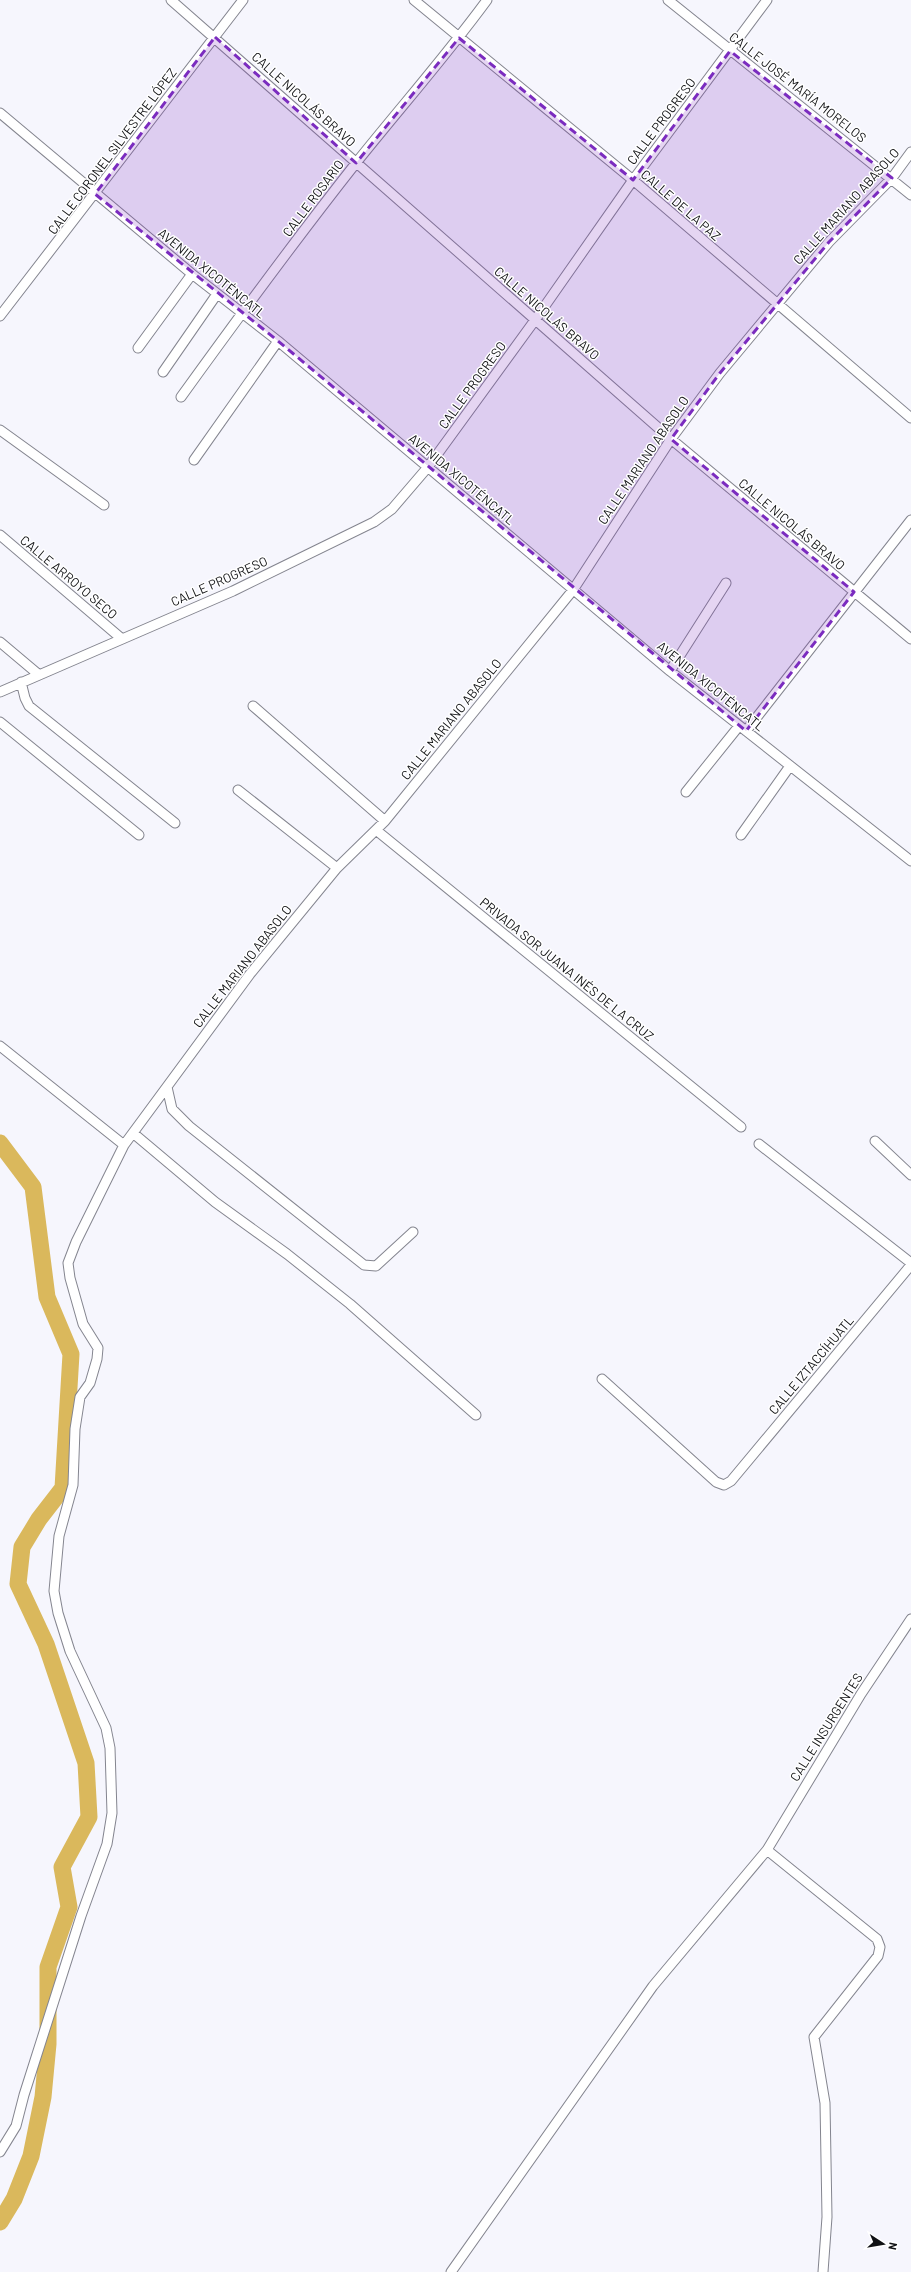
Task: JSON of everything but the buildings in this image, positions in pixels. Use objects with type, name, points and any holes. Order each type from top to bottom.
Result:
[{"type":"street","name":"CALLE NICOLÁS BRAVO","points":[[171,0],[215,37],[356,163],[671,439],[911,639]]},
{"type":"street","name":"CALLE CORONEL SILVESTRE LÓPEZ","points":[[0,316],[243,0]]},
{"type":"street","name":"CALLE DE LA PAZ","points":[[414,0],[633,180],[777,305],[911,418]]},
{"type":"street","name":"CALLE ROSARIO","points":[[181,397],[241,314],[356,163],[459,38],[486,0]]},
{"type":"street","name":"CALLE JOSÉ MARÍA MORELOS","points":[[668,0],[730,51],[892,178],[911,195]]},
{"type":"street","name":"CALLE PROGRESO","points":[[0,692],[38,674],[233,591],[374,522],[392,509],[428,467],[535,320],[633,180],[767,0]]},
{"type":"street","name":"AVENIDA XICOTÉNCATL","points":[[0,113],[192,274],[241,314],[278,341],[670,671],[911,861]]},
{"type":"street","name":"CALLE MARIANO ABASOLO","points":[[0,2152],[16,2126],[24,2095],[76,1931],[107,1844],[112,1813],[110,1748],[106,1728],[70,1651],[58,1613],[54,1591],[59,1536],[73,1485],[75,1429],[80,1397],[90,1383],[97,1359],[98,1348],[96,1341],[83,1324],[70,1278],[68,1263],[76,1242],[124,1145],[250,974],[337,868],[385,821],[573,590],[671,439],[720,373],[829,242],[892,178],[911,152]]},
{"type":"street","points":[[138,348],[192,274]]},
{"type":"street","points":[[163,372],[217,294]]},
{"type":"street","points":[[194,460],[278,341]]},
{"type":"street","points":[[0,430],[104,505]]},
{"type":"street","points":[[686,792],[742,728],[911,520]]},
{"type":"street","name":"CALLE ARROYO SECO","points":[[0,535],[122,638]]},
{"type":"street","points":[[670,671],[726,583]]},
{"type":"street","points":[[0,642],[38,674]]},
{"type":"street","points":[[21,682],[25,698],[30,706],[175,823]]},
{"type":"street","points":[[253,706],[385,821]]},
{"type":"street","points":[[0,722],[139,835]]},
{"type":"street","points":[[740,835],[790,766]]},
{"type":"street","points":[[238,790],[337,868]]},
{"type":"street","name":"PRIVADA SOR JUANA INÉS DE LA CRUZ","points":[[376,830],[741,1127]]},
{"type":"street","points":[[0,1046],[124,1145]]},
{"type":"street","points":[[167,1087],[172,1108],[189,1126],[364,1265],[376,1266],[413,1232]]},
{"type":"street","points":[[133,1133],[215,1202],[287,1254],[350,1304],[476,1415]]},
{"type":"street","points":[[875,1141],[911,1175]]},
{"type":"street","points":[[759,1144],[911,1264]]},
{"type":"street","name":"CALLE IZTACCÍHUATL","points":[[602,1379],[716,1482],[724,1485],[731,1481],[911,1264]]},
{"type":"street","name":"CALLE INSURGENTES","points":[[451,2272],[653,1986],[767,1850],[861,1694],[911,1619]]},
{"type":"street","points":[[767,1850],[877,1939],[880,1947],[878,1956],[814,2037],[825,2103],[828,2217],[823,2272]]},
{"type":"highlighted area","points":[[215,37],[356,163],[459,38],[633,180],[730,51],[892,178],[829,242],[720,373],[671,439],[854,592],[746,731],[278,341],[95,194]]},
{"type":"waterway","points":[[0,1143],[33,1187],[47,1297],[71,1354],[63,1488],[39,1519],[22,1547],[18,1584],[46,1644],[86,1763],[89,1817],[62,1867],[69,1907],[48,1967],[48,2044],[43,2097],[31,2156],[14,2199],[0,2222]]}]
